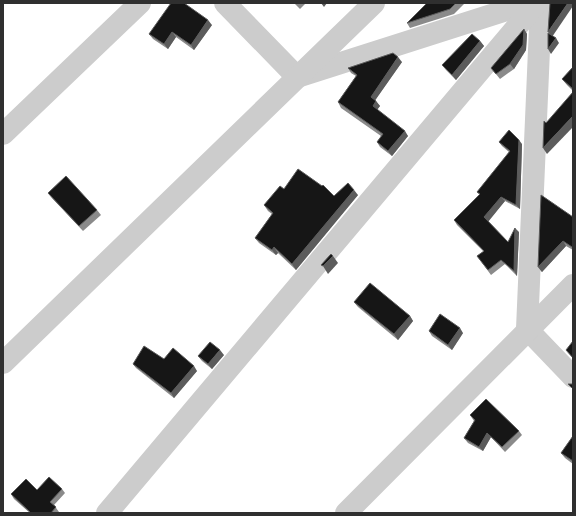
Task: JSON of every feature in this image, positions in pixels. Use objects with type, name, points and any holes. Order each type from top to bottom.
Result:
[{"type":"street","points":[[3,134],[140,3]]},
{"type":"street","points":[[225,3],[297,77]]},
{"type":"street","points":[[3,363],[374,3]]},
{"type":"street","points":[[297,77],[529,3]]},
{"type":"street","points":[[107,513],[538,3]]},
{"type":"street","points":[[541,3],[527,329],[573,377]]},
{"type":"street","points":[[346,513],[527,329],[573,285]]},
{"type":"building","points":[[171,3],[184,3],[208,20],[191,45],[172,32],[164,44],[149,34]]},
{"type":"building","points":[[427,3],[456,3],[450,9],[407,23]]},
{"type":"building","points":[[550,3],[568,3],[548,32]]},
{"type":"building","points":[[524,29],[523,45],[510,64],[496,74],[491,68]]},
{"type":"building","points":[[548,33],[556,38],[548,49]]},
{"type":"building","points":[[472,34],[480,41],[452,75],[442,65]]},
{"type":"building","points":[[393,53],[398,57],[371,97],[376,101],[373,106],[405,131],[388,151],[377,142],[383,134],[338,102],[357,75],[348,68]]},
{"type":"building","points":[[573,67],[573,89],[562,79]]},
{"type":"building","points":[[573,92],[573,116],[543,148],[544,121],[546,123]]},
{"type":"building","points":[[509,130],[519,140],[516,205],[501,197],[484,217],[508,242],[515,228],[514,271],[501,260],[488,270],[477,256],[484,251],[454,220],[480,194],[477,192],[510,151],[499,142]]},
{"type":"building","points":[[298,169],[322,186],[323,185],[334,196],[348,183],[354,190],[292,264],[274,247],[272,250],[255,238],[273,213],[264,205],[280,186],[284,189]]},
{"type":"building","points":[[66,176],[97,210],[79,226],[48,193]]},
{"type":"building","points":[[541,195],[573,217],[573,246],[572,247],[563,241],[538,267]]},
{"type":"building","points":[[331,254],[333,256],[323,266],[321,265]]},
{"type":"building","points":[[370,283],[410,316],[394,334],[354,302]]},
{"type":"building","points":[[440,314],[460,328],[448,345],[429,331]]},
{"type":"building","points":[[573,341],[573,358],[566,350]]},
{"type":"building","points":[[210,342],[220,350],[208,364],[198,356]]},
{"type":"building","points":[[144,346],[164,359],[173,348],[194,366],[171,393],[133,364]]},
{"type":"building","points":[[568,384],[573,384],[573,389]]},
{"type":"building","points":[[486,399],[519,431],[502,447],[487,433],[479,447],[464,438],[475,420],[470,415]]},
{"type":"building","points":[[573,436],[573,461],[561,453]]},
{"type":"building","points":[[49,477],[62,489],[50,502],[56,507],[51,513],[31,513],[11,494],[26,479],[37,490]]}]
